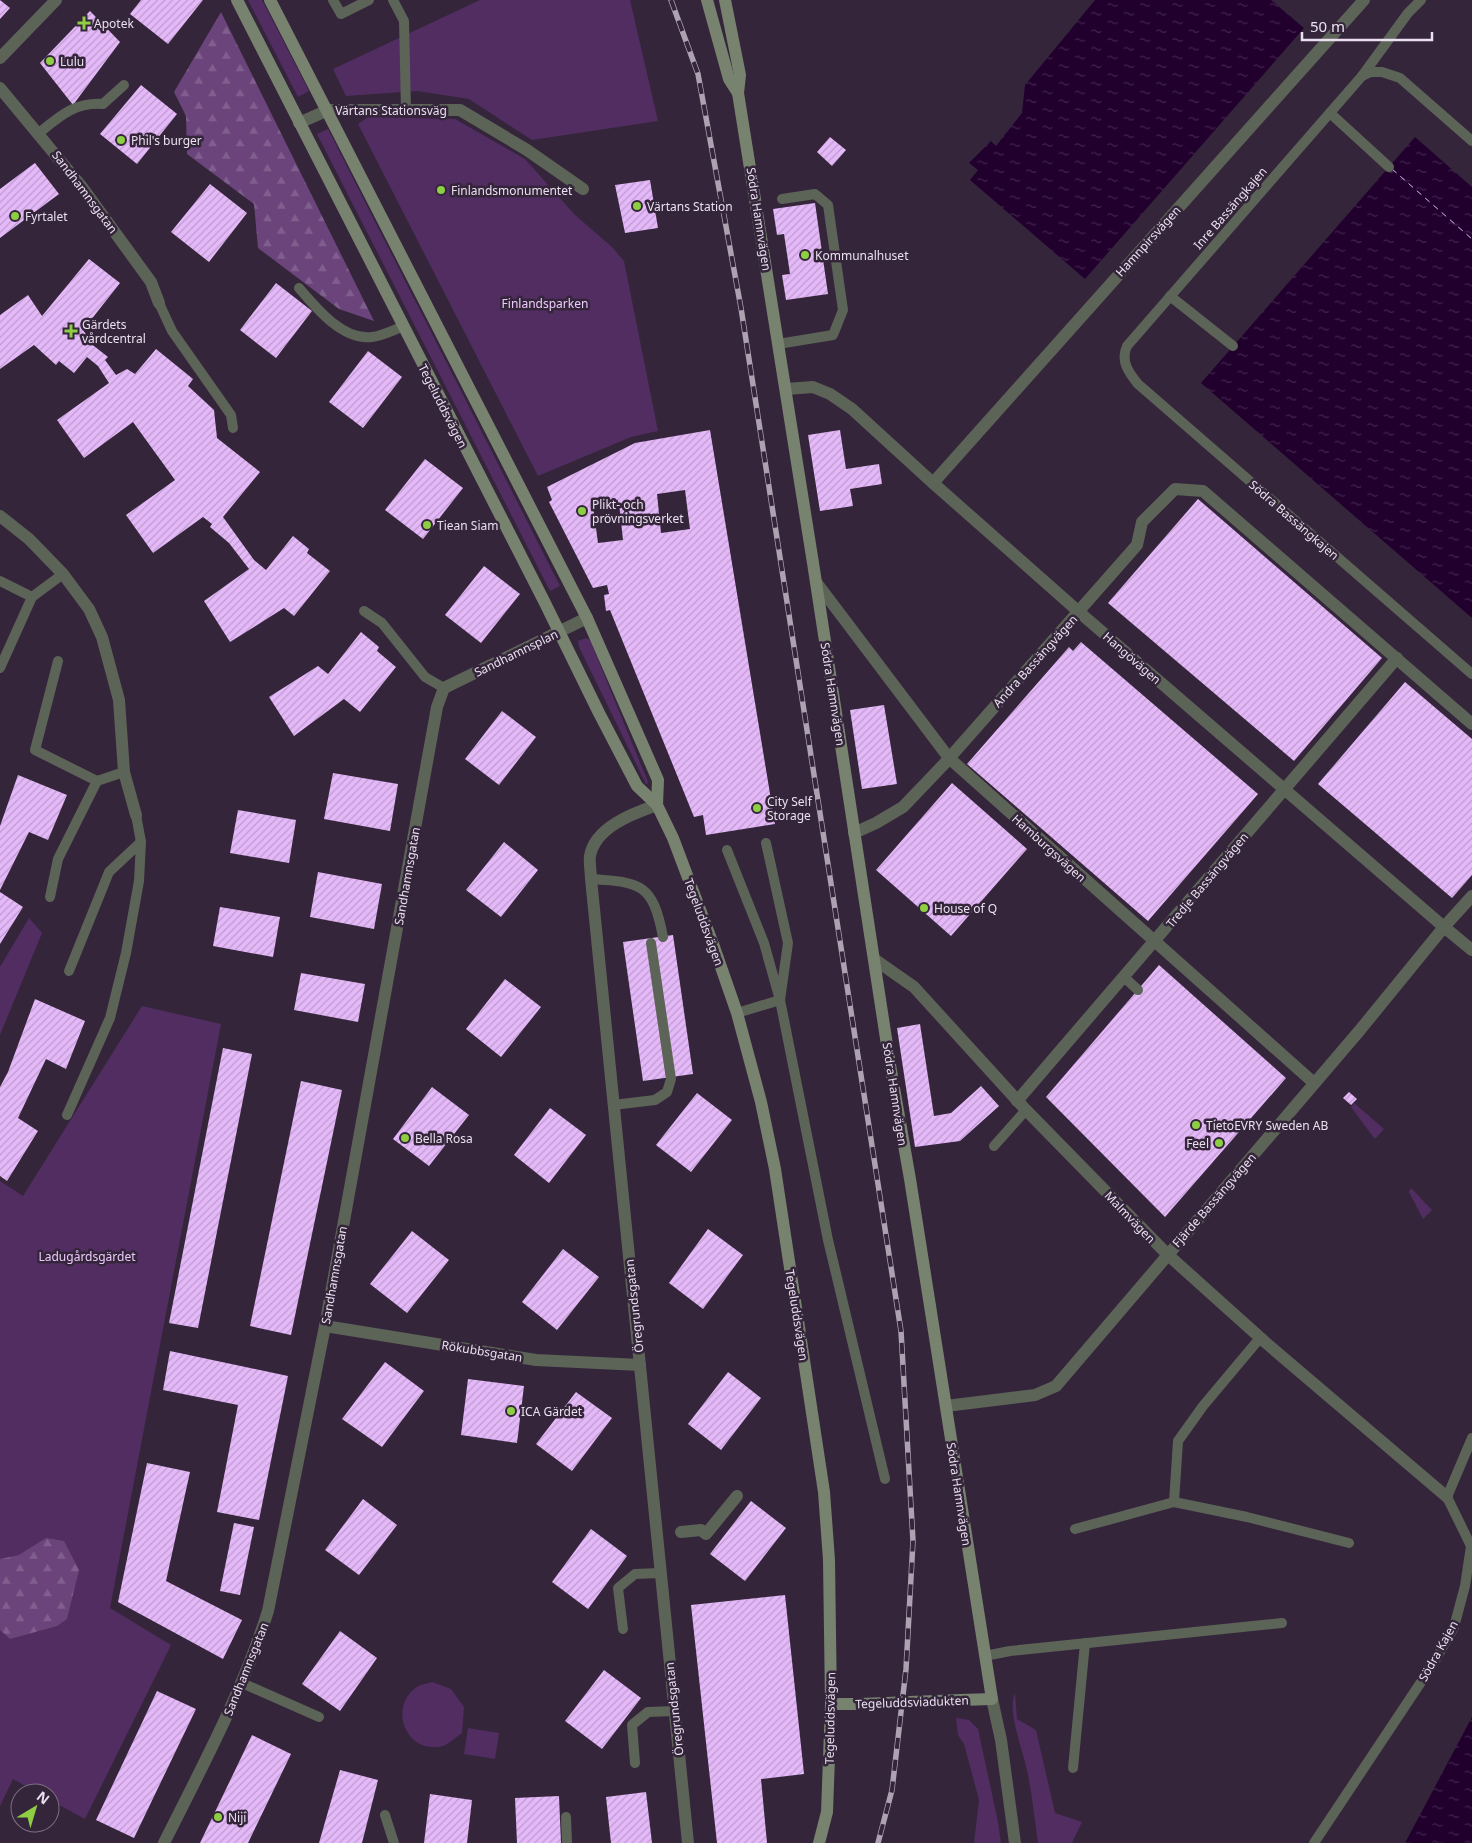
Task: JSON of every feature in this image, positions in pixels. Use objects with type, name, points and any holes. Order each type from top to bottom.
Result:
[{"type":"main road","name":"Tegeluddsvägen","points":[[237,0],[598,713],[637,786],[657,805],[673,838],[737,1013],[761,1102],[774,1169],[824,1492],[829,1560],[831,1704],[826,1812],[819,1843]]},
{"type":"main road","name":"Tegeluddsvägen","points":[[270,0],[587,618],[658,780],[657,805]]},
{"type":"main road","name":"Södra Hamnvägen","points":[[707,0],[729,79],[738,93]]},
{"type":"main road","name":"Södra Hamnvägen","points":[[725,0],[740,75],[738,93],[992,1698]]},
{"type":"main road","name":"Tegeluddsviadukten","points":[[831,1704],[992,1698]]},
{"type":"street","points":[[0,58],[56,0]]},
{"type":"street","name":"Hamnpirsvägen","points":[[933,483],[1364,0]]},
{"type":"street","name":"Sandhamnsgatan","points":[[0,88],[82,187],[136,260],[151,282],[159,303]]},
{"type":"street","name":"Värtans Stationsväg","points":[[299,123],[328,110],[460,110],[527,150],[584,189]]},
{"type":"street","name":"Hangövägen","points":[[786,389],[813,387],[830,394],[852,409],[1079,612],[1472,950]]},
{"type":"street","name":"Andra Bassängvägen","points":[[854,833],[904,807],[1079,612],[1136,545],[1142,522],[1175,489],[1203,492],[1397,658]]},
{"type":"street","points":[[0,516],[29,539],[63,574],[89,609],[105,646],[119,700],[124,772],[136,815]]},
{"type":"street","name":"Hamburgsvägen","points":[[816,582],[949,758],[1314,1083]]},
{"type":"street","name":"Sandhamnsplan","points":[[444,688],[587,618]]},
{"type":"street","points":[[1397,658],[1472,724]]},
{"type":"street","name":"Tredje Bassängvägen","points":[[1017,1101],[1397,658]]},
{"type":"street","name":"Sandhamnsgatan","points":[[164,1843],[220,1732],[242,1683],[268,1611],[325,1326],[437,707],[444,688]]},
{"type":"street","name":"Öregrundsgatan","points":[[657,805],[626,818],[606,830],[599,836],[590,855],[613,1105],[688,1843]]},
{"type":"street","points":[[1444,927],[1472,896]]},
{"type":"street","name":"Fjärde Bassängvägen","points":[[946,1406],[1035,1395],[1056,1386],[1444,927]]},
{"type":"street","name":"Malmvägen","points":[[874,959],[914,988],[1017,1101],[1167,1254],[1260,1338],[1447,1497]]},
{"type":"street","name":"Rökubbsgatan","points":[[325,1326],[536,1360],[640,1365]]},
{"type":"street","points":[[680,1532],[701,1530],[706,1534],[737,1496]]},
{"type":"street","name":"Södra Hamnvägen","points":[[992,1698],[1001,1740],[1015,1843]]},
{"type":"lane","points":[[333,0],[341,14],[369,0]]},
{"type":"lane","points":[[393,0],[404,21],[406,110]]},
{"type":"lane","name":"Inre Bassängkajen","points":[[1124,360],[1124,352],[1127,346],[1362,76],[1408,13],[1420,0]]},
{"type":"lane","points":[[1362,76],[1371,72],[1382,72],[1400,78],[1472,141]]},
{"type":"lane","points":[[39,134],[61,115],[76,107],[90,103],[104,104],[124,84]]},
{"type":"lane","points":[[1330,113],[1389,167]]},
{"type":"lane","points":[[778,344],[833,335],[843,310],[828,205],[815,194],[782,199]]},
{"type":"lane","points":[[300,288],[318,311],[332,324],[355,335],[371,337],[402,327]]},
{"type":"lane","points":[[1170,296],[1233,346]]},
{"type":"lane","points":[[159,303],[172,331],[231,414],[233,428]]},
{"type":"lane","name":"Södra Bassängkajen","points":[[1124,360],[1130,374],[1138,384],[1472,674]]},
{"type":"lane","points":[[0,668],[32,597],[63,574]]},
{"type":"lane","points":[[0,581],[32,597]]},
{"type":"lane","points":[[364,611],[382,623],[425,677],[444,688]]},
{"type":"lane","points":[[58,661],[35,750],[97,781],[124,772]]},
{"type":"lane","points":[[50,897],[58,859],[97,781]]},
{"type":"lane","points":[[67,1115],[110,1018],[126,953],[137,890],[141,842],[136,815]]},
{"type":"lane","points":[[69,971],[109,872],[141,842]]},
{"type":"lane","points":[[766,843],[788,943],[780,1000]]},
{"type":"lane","points":[[727,850],[764,943],[780,1000],[828,1240],[884,1479]]},
{"type":"lane","points":[[591,880],[625,881],[643,889],[656,904],[664,936]]},
{"type":"lane","points":[[613,1105],[655,1100],[667,1092],[671,1079],[651,944]]},
{"type":"lane","points":[[1124,977],[1138,990]]},
{"type":"lane","points":[[737,1013],[780,1000]]},
{"type":"lane","points":[[994,1146],[1026,1110]]},
{"type":"lane","points":[[1174,1502],[1178,1441],[1203,1406],[1260,1338]]},
{"type":"lane","points":[[1447,1497],[1472,1438]]},
{"type":"lane","name":"Södra Kajen","points":[[1314,1843],[1433,1664],[1454,1627],[1466,1586],[1471,1546],[1447,1497]]},
{"type":"lane","points":[[1075,1529],[1174,1502],[1247,1517],[1349,1544]]},
{"type":"lane","points":[[623,1629],[618,1588],[635,1574],[661,1573]]},
{"type":"lane","points":[[985,1656],[1010,1651],[1282,1623]]},
{"type":"lane","points":[[1073,1768],[1085,1643]]},
{"type":"lane","points":[[242,1683],[319,1717]]},
{"type":"lane","points":[[635,1763],[632,1725],[648,1712],[674,1711]]},
{"type":"lane","points":[[384,1815],[394,1843]]},
{"type":"lane","points":[[566,1817],[567,1843]]},
{"type":"green space","points":[[248,0],[262,0],[309,91],[298,97]]},
{"type":"green space","points":[[480,0],[630,0],[658,121],[532,140],[469,99],[417,91],[346,96],[333,69]]},
{"type":"green space","points":[[221,12],[374,321],[339,309],[258,248],[254,204],[187,154],[186,116],[174,92]]},
{"type":"green space","name":"Finlandsparken","points":[[368,117],[455,119],[525,159],[575,215],[612,247],[624,261],[658,431],[631,437],[538,476],[358,124]]},
{"type":"green space","points":[[328,129],[560,586],[550,591],[317,134]]},
{"type":"green space","points":[[586,638],[590,640],[648,782],[647,784],[579,647],[578,641]]},
{"type":"green space","points":[[29,918],[42,933],[0,1035],[0,967]]},
{"type":"green space","name":"Ladugårdsgärdet","points":[[142,1006],[221,1024],[110,1608],[171,1645],[85,1819],[60,1805],[60,1783],[20,1783],[13,1779],[0,1806],[0,1181],[23,1196]]},
{"type":"green space","points":[[1354,1103],[1384,1129],[1376,1138],[1374,1138],[1351,1107]]},
{"type":"green space","points":[[1410,1189],[1432,1210],[1423,1219],[1409,1192]]},
{"type":"green space","points":[[46,1538],[64,1541],[79,1570],[67,1619],[57,1626],[10,1639],[0,1630],[0,1559],[19,1555]]},
{"type":"green space","points":[[432,1682],[451,1689],[464,1707],[462,1733],[443,1746],[431,1747],[420,1744],[406,1730],[403,1720],[403,1709],[406,1698],[414,1689]]},
{"type":"green space","points":[[1015,1693],[1017,1719],[1036,1730],[1055,1813],[1082,1822],[1072,1843],[1038,1843],[1028,1775],[1014,1719],[1013,1701]]},
{"type":"green space","points":[[956,1718],[969,1720],[978,1729],[1001,1843],[974,1843],[979,1800],[964,1744],[958,1735]]},
{"type":"green space","points":[[468,1728],[499,1733],[495,1759],[464,1754]]},
{"type":"water","points":[[1095,0],[1271,0],[1304,28],[1085,279],[970,180],[978,170],[969,163],[991,141],[996,146],[1022,113],[1025,85]]},
{"type":"water","points":[[1415,137],[1472,187],[1472,618],[1201,383]]},
{"type":"water","points":[[1472,1717],[1472,1843],[1405,1843]]},
{"type":"building","points":[[0,0],[10,8],[0,19]]},
{"type":"building","points":[[141,0],[203,0],[168,44],[130,14]]},
{"type":"building","points":[[90,11],[120,42],[73,105],[40,63]]},
{"type":"building","points":[[141,85],[177,114],[137,164],[100,134]]},
{"type":"building","points":[[830,137],[846,150],[832,166],[817,152]]},
{"type":"building","name":"Fyrtalet","points":[[35,163],[59,194],[0,238],[0,189]]},
{"type":"building","name":"Värtans Station","points":[[650,180],[658,228],[625,233],[615,185]]},
{"type":"building","points":[[210,184],[247,213],[209,262],[171,232]]},
{"type":"building","name":"Kommunalhuset","points":[[815,203],[828,294],[786,300],[782,275],[790,274],[784,234],[777,235],[773,209]]},
{"type":"building","points":[[89,259],[120,283],[83,330],[94,346],[108,357],[105,360],[116,375],[127,369],[135,374],[156,349],[193,379],[188,386],[214,410],[217,438],[260,472],[223,517],[254,560],[266,570],[293,536],[309,549],[307,553],[330,571],[294,616],[284,608],[230,642],[204,601],[249,569],[229,543],[210,527],[212,524],[203,517],[153,553],[126,515],[175,480],[133,422],[84,458],[57,420],[109,383],[98,366],[87,357],[74,373],[59,361],[56,365],[34,345],[0,369],[0,315],[28,295],[42,316]]},
{"type":"building","points":[[276,283],[312,311],[276,358],[240,330]]},
{"type":"building","points":[[368,351],[402,377],[363,428],[329,402]]},
{"type":"building","points":[[710,430],[775,824],[706,835],[703,815],[694,817],[610,610],[606,611],[604,595],[609,594],[607,585],[593,588],[549,502],[552,500],[547,487],[635,443]],"holes":[[[685,490],[690,529],[661,533],[657,494]],[[619,503],[623,540],[598,543],[593,506]]]},
{"type":"building","points":[[840,430],[846,469],[879,464],[882,484],[850,489],[853,506],[820,511],[808,435]]},
{"type":"building","points":[[425,459],[463,488],[423,539],[385,510]]},
{"type":"building","points":[[1198,499],[1382,658],[1294,761],[1108,603]]},
{"type":"building","points":[[484,566],[520,594],[481,643],[445,615]]},
{"type":"building","points":[[361,632],[379,647],[377,651],[396,667],[360,712],[344,699],[294,736],[269,697],[318,666],[328,674]]},
{"type":"building","points":[[1081,642],[1258,794],[1148,921],[967,764],[1069,647],[1073,651]]},
{"type":"building","points":[[1405,682],[1472,739],[1472,875],[1452,898],[1318,784]]},
{"type":"building","points":[[884,705],[897,784],[862,789],[850,710]]},
{"type":"building","points":[[502,711],[536,737],[499,785],[465,759]]},
{"type":"building","points":[[333,773],[398,784],[390,831],[324,819]]},
{"type":"building","points":[[18,775],[67,795],[48,840],[29,832],[0,890],[0,826]]},
{"type":"building","points":[[952,783],[1027,849],[951,936],[876,870]]},
{"type":"building","points":[[238,810],[296,820],[289,863],[230,853]]},
{"type":"building","points":[[504,842],[538,870],[501,917],[466,890]]},
{"type":"building","points":[[318,872],[382,884],[374,929],[310,917]]},
{"type":"building","points":[[0,892],[23,907],[0,944]]},
{"type":"building","points":[[220,907],[280,917],[273,957],[213,946]]},
{"type":"building","points":[[673,935],[693,1074],[643,1081],[623,942]]},
{"type":"building","points":[[1159,965],[1286,1078],[1165,1217],[1046,1097]]},
{"type":"building","points":[[301,973],[365,984],[358,1022],[294,1010]]},
{"type":"building","points":[[505,979],[541,1007],[501,1057],[466,1029]]},
{"type":"building","points":[[35,999],[85,1021],[66,1069],[46,1059],[18,1118],[38,1131],[7,1181],[0,1176],[0,1087],[8,1072]]},
{"type":"building","points":[[920,1024],[934,1116],[951,1113],[981,1086],[999,1106],[960,1141],[915,1147],[897,1028]]},
{"type":"building","points":[[223,1048],[252,1054],[198,1328],[169,1323]]},
{"type":"building","points":[[301,1081],[342,1090],[291,1335],[250,1326]]},
{"type":"building","points":[[432,1087],[469,1115],[429,1166],[393,1139]]},
{"type":"building","points":[[1349,1092],[1357,1099],[1351,1105],[1343,1098]]},
{"type":"building","points":[[697,1093],[732,1120],[691,1172],[656,1145]]},
{"type":"building","points":[[550,1108],[586,1135],[549,1183],[514,1155]]},
{"type":"building","points":[[708,1229],[743,1255],[703,1309],[669,1283]]},
{"type":"building","points":[[412,1231],[449,1260],[407,1313],[370,1284]]},
{"type":"building","points":[[563,1249],[599,1277],[557,1330],[522,1302]]},
{"type":"building","points":[[170,1351],[288,1376],[259,1520],[217,1512],[238,1405],[163,1390]]},
{"type":"building","points":[[385,1362],[424,1391],[382,1447],[342,1419]]},
{"type":"building","points":[[728,1372],[761,1398],[721,1450],[688,1424]]},
{"type":"building","points":[[468,1379],[524,1386],[517,1443],[461,1435]]},
{"type":"building","points":[[576,1392],[612,1418],[572,1471],[536,1444]]},
{"type":"building","points":[[147,1463],[190,1472],[166,1581],[242,1620],[223,1659],[118,1602]]},
{"type":"building","points":[[363,1499],[397,1525],[359,1575],[325,1550]]},
{"type":"building","points":[[751,1501],[786,1528],[745,1581],[710,1554]]},
{"type":"building","points":[[234,1523],[254,1527],[240,1595],[220,1591]]},
{"type":"building","points":[[591,1529],[627,1556],[588,1609],[552,1582]]},
{"type":"building","points":[[785,1595],[804,1774],[761,1779],[767,1843],[717,1843],[691,1605]]},
{"type":"building","points":[[340,1631],[377,1658],[340,1711],[302,1684]]},
{"type":"building","points":[[604,1670],[641,1698],[602,1749],[565,1721]]},
{"type":"building","points":[[157,1691],[196,1709],[134,1838],[96,1820]]},
{"type":"building","points":[[252,1735],[291,1754],[248,1843],[200,1843]]},
{"type":"building","points":[[340,1770],[378,1780],[362,1843],[319,1843]]},
{"type":"building","points":[[646,1792],[652,1843],[611,1843],[606,1797]]},
{"type":"building","points":[[430,1794],[472,1800],[467,1843],[424,1843]]},
{"type":"building","points":[[559,1796],[561,1843],[517,1843],[515,1798]]},
{"type":"ferry route","points":[[1392,169],[1472,239]]},
{"type":"railway","points":[[671,0],[698,74],[741,308],[901,1331],[913,1541],[906,1669],[892,1790],[878,1843]]},
{"type":"place","name":"Apotek","points":[[84,23]]},
{"type":"place","name":"Lulu","points":[[50,61]]},
{"type":"place","name":"Phil's burger","points":[[121,140]]},
{"type":"place","name":"Finlandsmonumentet","points":[[441,190]]},
{"type":"place","name":"Värtans Station","points":[[637,206]]},
{"type":"place","name":"Fyrtalet","points":[[15,216]]},
{"type":"place","name":"Kommunalhuset","points":[[805,255]]},
{"type":"place","name":"Gärdets vårdcentral","points":[[71,331]]},
{"type":"place","name":"Plikt- och prövningsverket","points":[[582,511]]},
{"type":"place","name":"Tiean Siam","points":[[427,525]]},
{"type":"place","name":"City Self Storage","points":[[757,808]]},
{"type":"place","name":"House of Q","points":[[924,908]]},
{"type":"place","name":"TietoEVRY Sweden AB","points":[[1196,1125]]},
{"type":"place","name":"Bella Rosa","points":[[405,1138]]},
{"type":"place","name":"Feel","points":[[1219,1143]]},
{"type":"place","name":"ICA Gärdet","points":[[511,1411]]},
{"type":"place","name":"Niji","points":[[218,1817]]}]
